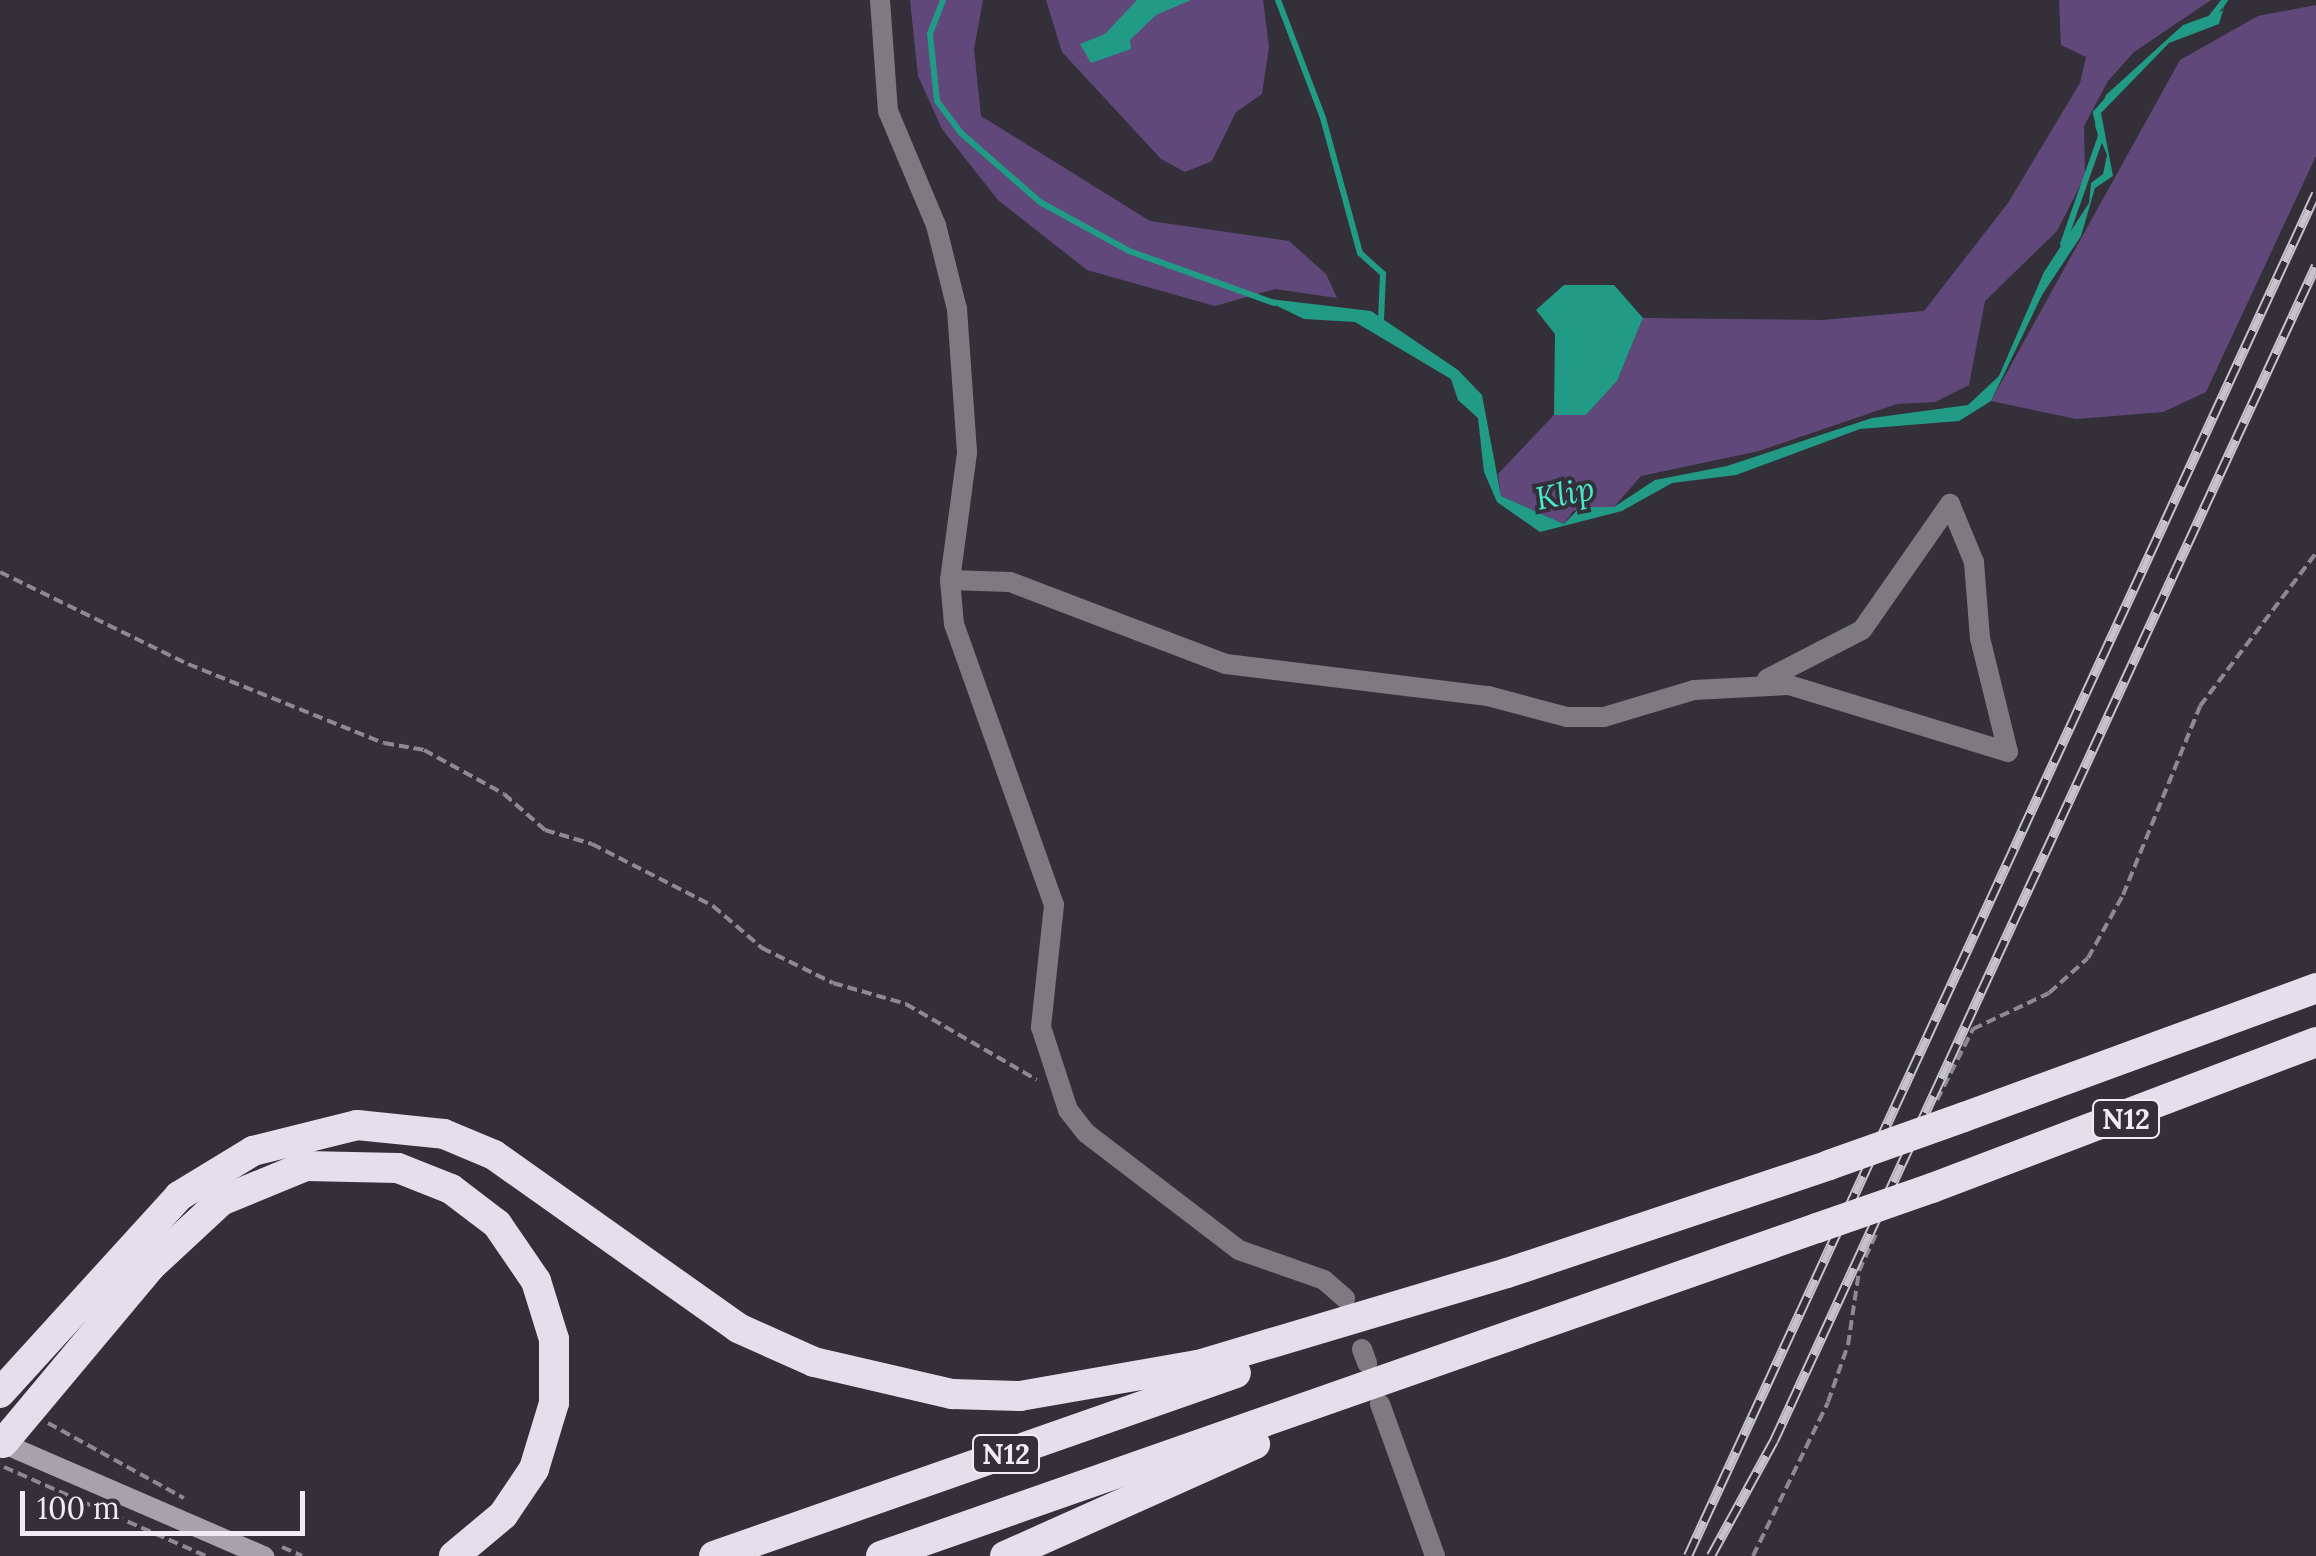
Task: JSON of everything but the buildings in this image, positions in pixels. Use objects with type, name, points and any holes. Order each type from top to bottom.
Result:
[{"type":"highway","name":"N12","points":[[714,1556],[1507,1274],[1964,1117],[2316,988]]},
{"type":"highway","name":"N12","points":[[881,1556],[1932,1188],[2316,1042]]},
{"type":"highway","points":[[0,1393],[179,1196],[263,1147],[356,1125],[444,1134],[494,1155],[738,1328],[870,1380],[952,1394],[1020,1396],[1198,1365],[1507,1274]]},
{"type":"highway","points":[[1,1450],[28,1412],[150,1267],[222,1201],[306,1166],[342,1161],[416,1173],[468,1200],[509,1238],[542,1295],[554,1338],[554,1403],[534,1470],[502,1516],[454,1556]]},
{"type":"highway","points":[[1004,1556],[1506,1338]]},
{"type":"main road","points":[[1,1450],[267,1549]]},
{"type":"street","points":[[880,0],[888,112],[936,225],[956,309],[967,454],[950,580],[969,682],[1054,905],[1040,1027],[1064,1098],[1086,1133],[1239,1250],[1324,1280],[1345,1298]]},
{"type":"street","points":[[950,580],[1010,582],[1188,656],[1488,696],[1567,716],[1604,716],[1694,690],[1756,683],[1830,696],[2008,752],[1980,638],[1974,562],[1950,504],[1862,630],[1756,683]]},
{"type":"street","points":[[1380,1404],[1435,1556]]},
{"type":"path","points":[[1930,1115],[1973,1029],[2048,993],[2088,958],[2123,895],[2200,706],[2236,668],[2286,583],[2316,553]]},
{"type":"path","points":[[0,572],[188,664],[384,744],[424,750],[504,794],[545,830],[592,844],[712,906],[762,948],[833,984],[906,1004],[1064,1098]]},
{"type":"path","points":[[1752,1556],[1828,1402],[1848,1345],[1859,1271],[1882,1219]]},
{"type":"path","points":[[28,1412],[195,1505]]},
{"type":"path","points":[[1,1450],[206,1556]]},
{"type":"path","points":[[267,1549],[289,1550],[302,1556]]},
{"type":"shaded area","points":[[910,0],[983,0],[974,49],[981,116],[1150,221],[1289,241],[1326,274],[1337,298],[1275,289],[1215,306],[1087,270],[998,200],[942,129],[918,76]]},
{"type":"shaded area","points":[[1046,0],[1263,0],[1269,47],[1262,94],[1236,112],[1212,161],[1185,172],[1161,159],[1062,52]]},
{"type":"shaded area","points":[[1137,0],[1191,0],[1156,15],[1130,40],[1131,49],[1091,63],[1080,44],[1105,34]]},
{"type":"shaded area","points":[[2059,0],[2211,0],[2134,52],[2108,81],[2084,126],[2085,176],[2057,231],[1985,301],[1969,385],[1935,402],[1897,404],[1759,451],[1641,476],[1614,507],[1573,511],[1564,524],[1501,496],[1498,474],[1554,415],[1586,415],[1617,381],[1643,318],[1823,320],[1924,311],[2008,203],[2080,83],[2086,57],[2061,45]]},
{"type":"shaded area","points":[[2226,0],[2219,24],[2169,43],[2101,113],[2113,176],[2095,188],[2081,236],[2042,295],[1991,401],[1959,421],[1860,429],[1736,475],[1672,483],[1622,511],[1540,532],[1497,502],[1484,472],[1478,418],[1458,400],[1451,379],[1355,322],[1304,319],[1261,298],[1371,311],[1458,370],[1482,395],[1501,496],[1564,524],[1580,507],[1614,507],[1655,480],[1727,466],[1872,418],[1968,405],[1999,376],[2044,272],[2089,203],[2091,183],[2103,174],[2107,155],[2095,126],[2106,95],[2183,25],[2222,11]]},
{"type":"shaded area","points":[[2316,5],[2316,156],[2206,392],[2163,412],[2076,419],[1991,401],[2180,60],[2258,16]]},
{"type":"shaded area","points":[[1564,285],[1614,285],[1643,318],[1617,381],[1586,415],[1554,415],[1555,334],[1536,310]]},
{"type":"waterway","name":"Klip","points":[[943,0],[930,34],[937,101],[961,133],[1040,202],[1129,251],[1274,303]]},
{"type":"waterway","points":[[1278,0],[1323,118],[1360,253],[1383,274],[1381,320]]},
{"type":"waterway","name":"Klip","points":[[2210,19],[2225,0]]},
{"type":"waterway","name":"Klip","points":[[2063,244],[2101,136],[2096,113],[2108,99]]},
{"type":"railway","points":[[1688,1556],[2316,194]]},
{"type":"railway","points":[[1711,1556],[1774,1441],[2316,266]]}]
